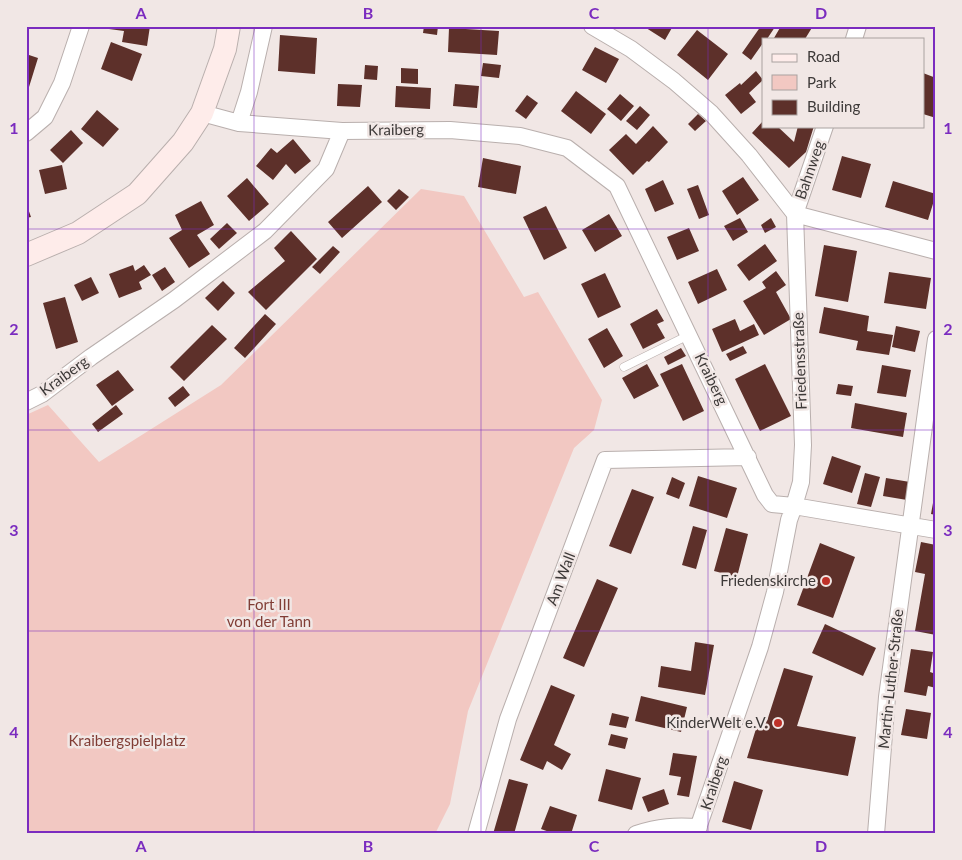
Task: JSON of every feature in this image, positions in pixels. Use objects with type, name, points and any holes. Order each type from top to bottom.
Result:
[{"type":"street","points":[[26,133],[44,118],[62,83],[82,26]]},
{"type":"street","points":[[26,255],[78,234],[137,194],[184,142],[202,113],[225,49],[229,26]]},
{"type":"street","points":[[239,123],[249,92],[264,26]]},
{"type":"street","points":[[592,26],[631,49],[674,81],[710,113],[750,155],[795,214],[936,251]]},
{"type":"street","points":[[854,38],[858,26]]},
{"type":"street","name":"Kraiberg","points":[[202,113],[239,123],[342,131],[450,130],[520,136],[567,148],[618,186],[766,495],[772,504],[794,506],[789,520],[775,592],[760,646],[698,830]]},
{"type":"street","points":[[26,114],[44,118]]},
{"type":"street","name":"Bahnweg","points":[[795,214],[824,128]]},
{"type":"street","name":"Kraiberg","points":[[26,402],[42,394],[91,357],[174,300],[265,231],[326,169],[342,131]]},
{"type":"street","name":"Friedensstraße","points":[[794,506],[801,482],[803,444],[795,214]]},
{"type":"street","name":"Martin-Luther-Straße","points":[[876,834],[887,697],[936,339]]},
{"type":"street","name":"Am Wall","points":[[476,834],[508,719],[605,460],[748,457]]},
{"type":"street","points":[[794,506],[936,530]]},
{"type":"street","points":[[636,834],[670,826],[698,830]]},
{"type":"lane","points":[[624,367],[689,335]]},
{"type":"green space","name":"Fort III von der Tann","points":[[421,189],[464,196],[524,297],[538,292],[602,400],[594,430],[574,448],[468,711],[450,804],[435,834],[26,834],[26,415],[48,405],[99,462],[221,385]]},
{"type":"building","points":[[109,26],[150,26],[147,46],[122,42],[124,31],[109,29]]},
{"type":"building","points":[[424,26],[438,26],[437,35],[423,33]]},
{"type":"building","points":[[643,26],[673,26],[665,40]]},
{"type":"building","points":[[761,26],[775,27],[768,38],[762,38],[762,44],[751,60],[742,53]]},
{"type":"building","points":[[781,26],[813,26],[806,38],[774,38]]},
{"type":"building","points":[[449,28],[499,31],[497,55],[448,52]]},
{"type":"building","points":[[697,30],[728,54],[708,80],[677,55]]},
{"type":"building","points":[[280,35],[317,38],[315,74],[278,71]]},
{"type":"building","points":[[111,42],[142,54],[132,81],[101,69]]},
{"type":"building","points":[[595,47],[619,59],[606,83],[582,70]]},
{"type":"building","points":[[26,54],[38,58],[29,87],[26,86]]},
{"type":"building","points":[[483,63],[501,65],[499,78],[481,76]]},
{"type":"building","points":[[365,65],[378,66],[377,80],[364,79]]},
{"type":"building","points":[[401,68],[418,69],[418,84],[401,83]]},
{"type":"building","points":[[756,71],[762,79],[749,93],[756,102],[741,114],[725,95],[740,83],[741,85]]},
{"type":"building","points":[[924,73],[936,78],[936,118],[924,114]]},
{"type":"building","points":[[338,84],[362,85],[360,107],[337,106]]},
{"type":"building","points":[[455,84],[479,86],[477,108],[453,106]]},
{"type":"building","points":[[396,86],[431,88],[430,109],[395,107]]},
{"type":"building","points":[[576,91],[606,114],[591,134],[561,111]]},
{"type":"building","points":[[620,94],[634,106],[621,121],[607,109]]},
{"type":"building","points":[[527,95],[538,103],[526,119],[515,111]]},
{"type":"building","points":[[640,106],[650,115],[637,130],[626,121]]},
{"type":"building","points":[[97,110],[119,129],[103,147],[81,129]]},
{"type":"building","points":[[698,114],[706,121],[695,131],[688,124]]},
{"type":"building","points":[[762,122],[762,128],[779,128],[794,142],[798,128],[813,128],[806,152],[789,168],[752,133]]},
{"type":"building","points":[[653,126],[668,142],[649,162],[647,161],[633,175],[609,150],[626,134],[636,144]]},
{"type":"building","points":[[71,130],[83,143],[63,163],[50,150]]},
{"type":"building","points":[[293,139],[311,161],[295,174],[286,164],[273,180],[256,166],[271,148],[277,153]]},
{"type":"building","points":[[842,156],[871,164],[861,198],[832,190]]},
{"type":"building","points":[[483,158],[521,166],[516,194],[478,187]]},
{"type":"building","points":[[62,165],[67,189],[45,194],[39,170]]},
{"type":"building","points":[[743,177],[759,200],[737,215],[722,191]]},
{"type":"building","points":[[247,178],[269,204],[249,221],[227,196]]},
{"type":"building","points":[[663,180],[674,204],[655,212],[645,189]]},
{"type":"building","points":[[893,181],[936,194],[928,220],[885,207]]},
{"type":"building","points":[[698,185],[709,215],[699,219],[687,189]]},
{"type":"building","points":[[368,186],[382,202],[342,238],[328,222]]},
{"type":"building","points":[[399,189],[409,197],[396,210],[387,201]]},
{"type":"building","points":[[201,201],[214,225],[197,235],[210,254],[189,268],[169,238],[182,230],[175,215]]},
{"type":"building","points":[[26,203],[31,217],[26,218]]},
{"type":"building","points":[[546,206],[567,248],[544,260],[523,217]]},
{"type":"building","points":[[609,214],[622,236],[595,252],[582,230]]},
{"type":"building","points":[[740,218],[748,232],[733,241],[724,226]]},
{"type":"building","points":[[771,218],[776,227],[765,233],[761,225]]},
{"type":"building","points":[[227,223],[237,233],[219,249],[210,239]]},
{"type":"building","points":[[689,228],[699,251],[677,260],[667,237]]},
{"type":"building","points":[[291,231],[317,259],[266,310],[248,292],[285,261],[274,248]]},
{"type":"building","points":[[765,244],[777,261],[749,281],[737,265]]},
{"type":"building","points":[[824,245],[857,251],[848,302],[815,296]]},
{"type":"building","points":[[333,246],[340,252],[320,274],[312,267]]},
{"type":"building","points":[[133,265],[135,271],[144,265],[151,275],[139,282],[142,289],[119,298],[109,274]]},
{"type":"building","points":[[165,267],[175,282],[162,291],[152,275]]},
{"type":"building","points":[[717,269],[727,290],[698,304],[688,282]]},
{"type":"building","points":[[776,271],[786,285],[776,292],[791,319],[764,335],[743,301],[766,288],[762,282]]},
{"type":"building","points":[[889,272],[931,278],[926,309],[884,303]]},
{"type":"building","points":[[605,273],[621,307],[598,318],[581,284]]},
{"type":"building","points":[[91,277],[99,293],[82,301],[74,285]]},
{"type":"building","points":[[223,281],[235,293],[218,311],[205,298]]},
{"type":"building","points":[[65,297],[78,342],[56,349],[43,303]]},
{"type":"building","points":[[824,307],[869,316],[867,331],[893,335],[889,355],[856,350],[858,341],[819,333]]},
{"type":"building","points":[[657,309],[664,321],[657,324],[665,338],[643,349],[630,324]]},
{"type":"building","points":[[265,314],[276,324],[245,358],[234,348]]},
{"type":"building","points":[[735,319],[740,331],[754,324],[759,335],[722,352],[712,329]]},
{"type":"building","points":[[212,325],[227,339],[184,381],[170,367]]},
{"type":"building","points":[[896,326],[920,331],[915,352],[892,347]]},
{"type":"building","points":[[607,328],[623,356],[604,368],[588,339]]},
{"type":"building","points":[[743,346],[747,353],[730,361],[726,354]]},
{"type":"building","points":[[681,348],[686,356],[668,365],[664,357]]},
{"type":"building","points":[[647,364],[659,386],[634,399],[622,378]]},
{"type":"building","points":[[682,364],[704,411],[683,421],[660,374]]},
{"type":"building","points":[[765,364],[791,416],[760,431],[735,379]]},
{"type":"building","points":[[882,365],[911,370],[906,397],[877,393]]},
{"type":"building","points":[[118,370],[134,390],[112,406],[96,385]]},
{"type":"building","points":[[838,384],[853,386],[851,396],[836,394]]},
{"type":"building","points":[[183,386],[190,395],[175,407],[168,398]]},
{"type":"building","points":[[855,403],[907,413],[903,437],[851,428]]},
{"type":"building","points":[[116,405],[123,414],[98,432],[92,424]]},
{"type":"building","points":[[832,456],[861,466],[852,493],[823,484]]},
{"type":"building","points":[[865,473],[880,477],[871,507],[857,504]]},
{"type":"building","points":[[698,476],[737,488],[727,518],[689,506]]},
{"type":"building","points":[[672,477],[685,483],[679,499],[666,494]]},
{"type":"building","points":[[886,478],[910,482],[907,500],[883,496]]},
{"type":"building","points":[[632,489],[654,497],[631,554],[609,546]]},
{"type":"building","points":[[936,492],[936,515],[931,514]]},
{"type":"building","points":[[693,526],[707,530],[696,569],[682,565]]},
{"type":"building","points":[[726,528],[748,534],[737,577],[714,571]]},
{"type":"building","points":[[921,542],[936,545],[936,635],[915,631],[925,574],[915,572]]},
{"type":"building","name":"Friedenskirche","points":[[820,543],[855,557],[833,618],[797,605]]},
{"type":"building","points":[[597,579],[618,588],[584,667],[563,658]]},
{"type":"building","points":[[825,624],[876,648],[863,676],[812,653]]},
{"type":"building","points":[[695,642],[714,645],[705,695],[658,687],[661,666],[691,671]]},
{"type":"building","points":[[911,649],[933,652],[930,672],[936,674],[936,688],[928,686],[926,696],[904,692]]},
{"type":"building","name":"KinderWelt e.V.","points":[[784,668],[813,676],[797,726],[856,737],[848,776],[747,758],[759,719],[767,721]]},
{"type":"building","points":[[551,685],[575,695],[554,745],[571,754],[562,770],[547,761],[543,770],[520,760]]},
{"type":"building","points":[[641,696],[687,707],[681,732],[635,721]]},
{"type":"building","points":[[906,709],[931,713],[927,739],[901,735]]},
{"type":"building","points":[[612,713],[629,717],[626,728],[609,725]]},
{"type":"building","points":[[611,734],[628,738],[625,749],[608,745]]},
{"type":"building","points":[[673,753],[697,756],[689,797],[677,795],[681,777],[669,775]]},
{"type":"building","points":[[606,769],[641,778],[632,810],[598,801]]},
{"type":"building","points":[[509,779],[528,784],[514,834],[493,834]]},
{"type":"building","points":[[734,781],[763,790],[751,830],[722,822]]},
{"type":"building","points":[[664,789],[669,804],[648,812],[642,797]]},
{"type":"building","points":[[550,806],[577,815],[571,834],[555,834],[541,829]]},
{"type":"place","name":"Friedenskirche","points":[[826,581]]},
{"type":"place","name":"KinderWelt e.V.","points":[[778,723]]},
{"type":"park label","name":"Kraibergspielplatz","points":[[127,741]]}]
